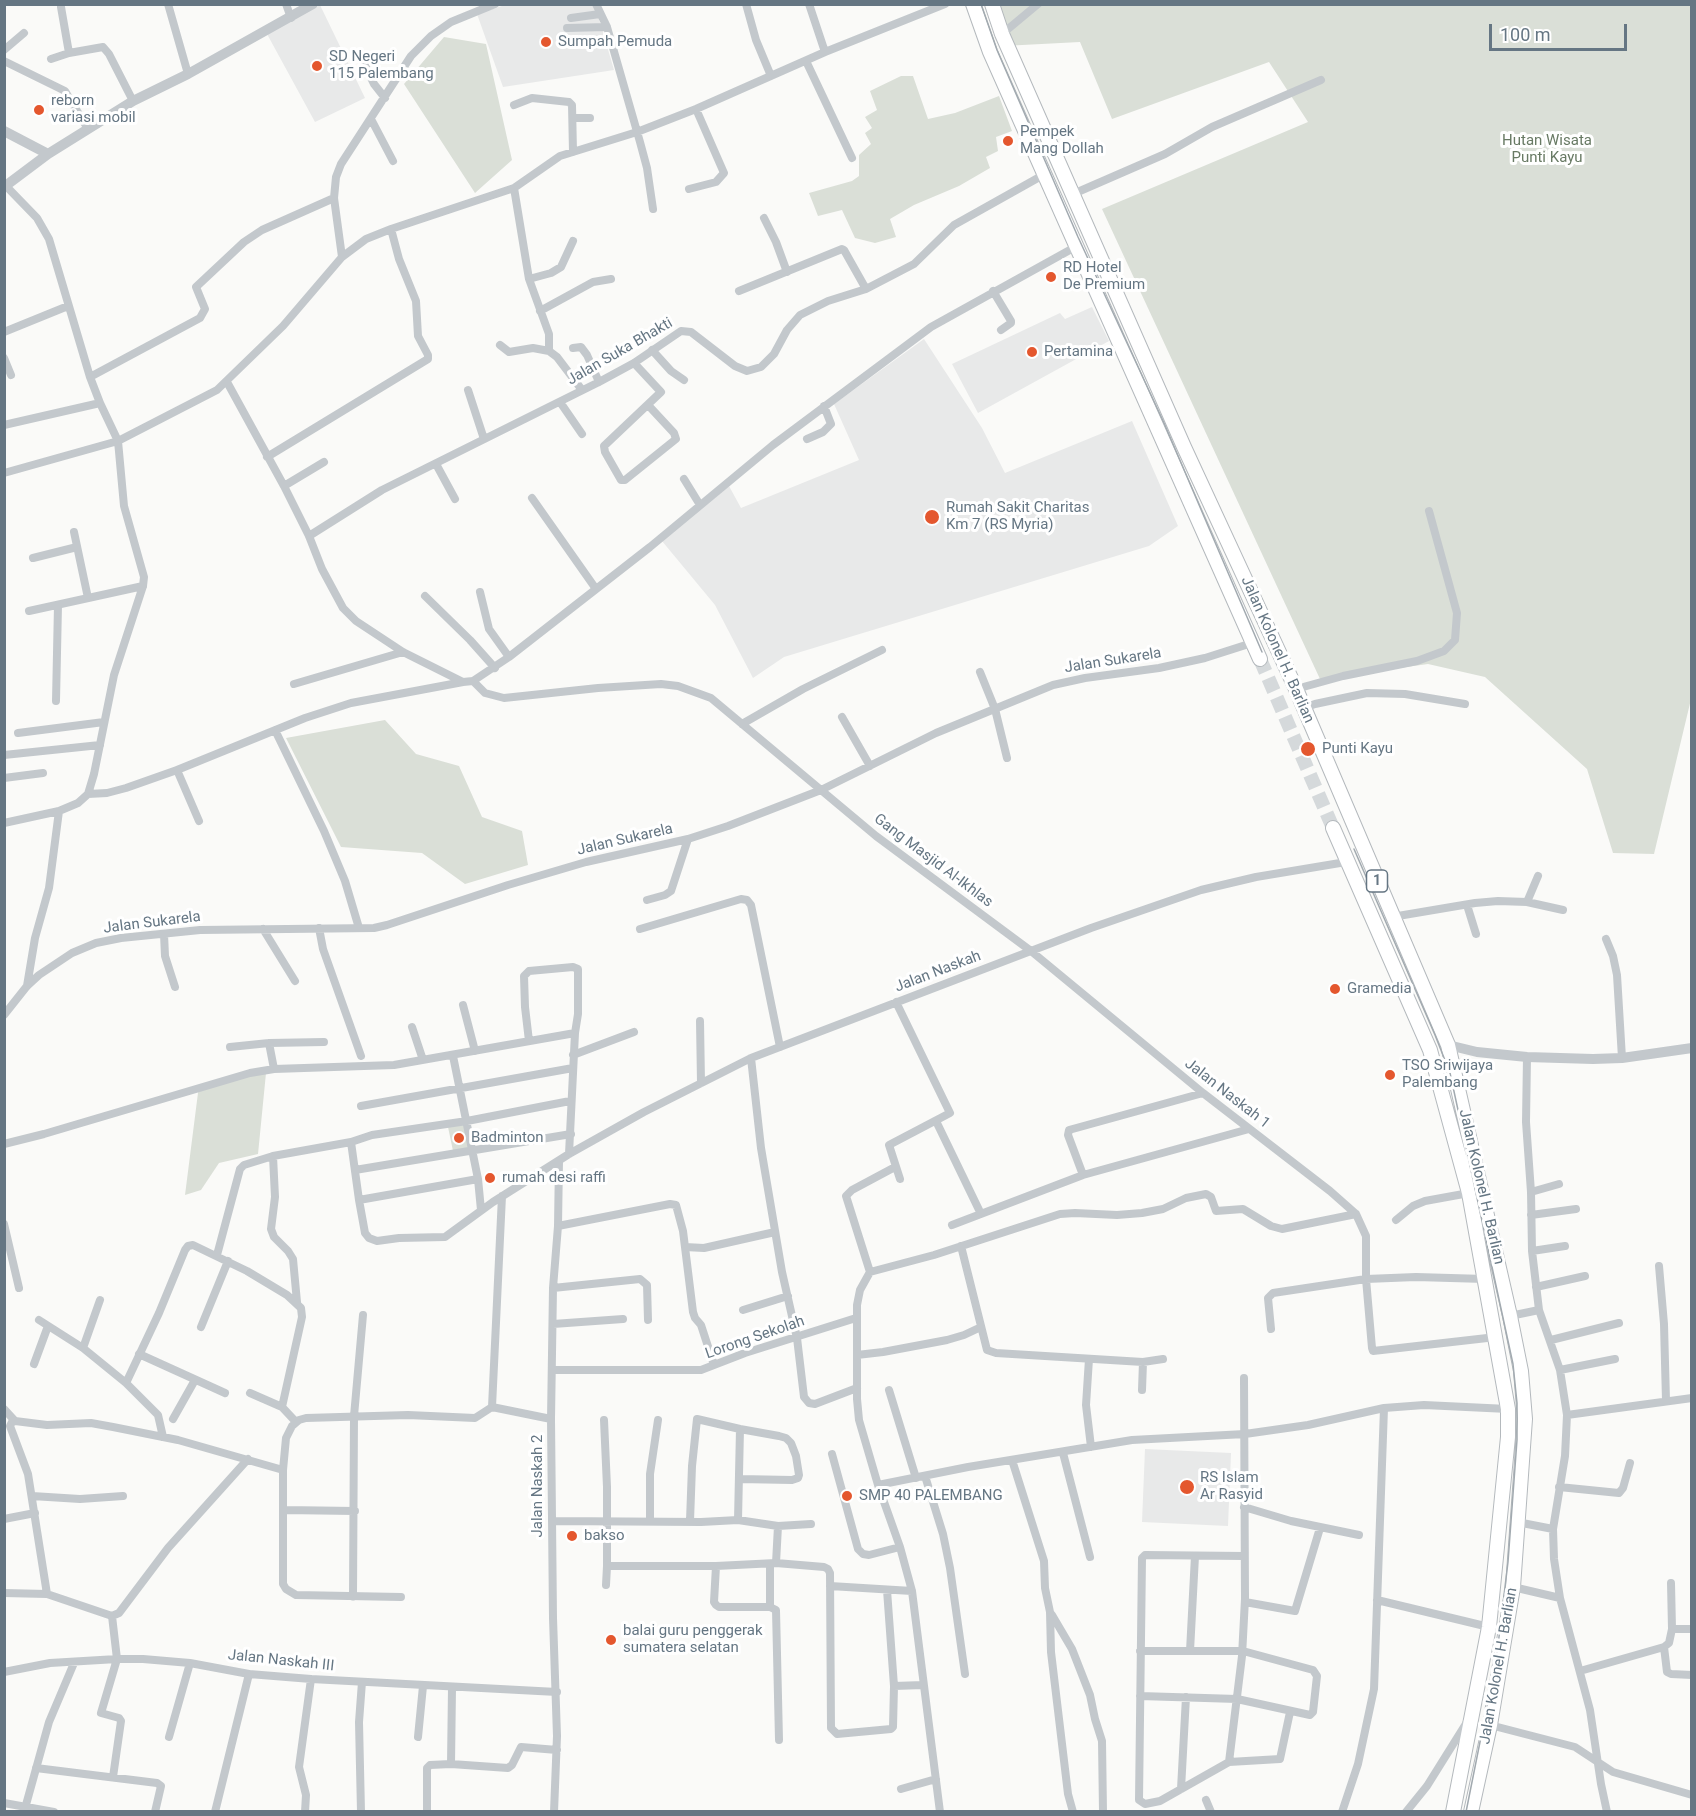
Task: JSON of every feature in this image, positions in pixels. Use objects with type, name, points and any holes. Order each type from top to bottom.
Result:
[{"type":"highway","name":"Jalan Kolonel H. Barlian","points":[[973,4],[990,52],[1260,659]]},
{"type":"highway","name":"Jalan Kolonel H. Barlian","points":[[992,4],[1002,34],[1184,447],[1296,689],[1448,1045],[1510,1316],[1521,1371],[1525,1419],[1513,1587],[1490,1725],[1471,1812]]},
{"type":"highway","name":"1","points":[[1333,828],[1430,1050],[1469,1193],[1508,1409],[1508,1437],[1489,1627],[1452,1812]]},
{"type":"street","points":[[168,4],[188,74]]},
{"type":"street","points":[[286,4],[291,18]]},
{"type":"street","points":[[88,794],[114,675],[143,586],[143,570],[124,506],[118,441],[90,377],[49,239],[37,218],[5,187],[48,154],[133,101],[188,74],[313,4]]},
{"type":"street","points":[[342,257],[334,198],[336,177],[341,164],[411,56],[431,36],[451,22],[495,4]]},
{"type":"street","points":[[596,4],[607,27],[637,132],[647,168],[653,209]]},
{"type":"street","points":[[746,4],[756,40],[771,76]]},
{"type":"street","points":[[809,4],[825,52]]},
{"type":"street","points":[[4,473],[118,441],[204,398],[227,382],[282,326],[342,257],[366,239],[514,188],[560,156],[637,132],[696,109],[825,52],[945,4]]},
{"type":"street","points":[[1002,34],[1037,5]]},
{"type":"street","points":[[61,7],[69,53]]},
{"type":"street","points":[[571,18],[600,14]]},
{"type":"street","points":[[567,28],[607,27]]},
{"type":"street","points":[[4,50],[24,33]]},
{"type":"street","points":[[51,59],[99,46],[104,47],[133,101]]},
{"type":"street","points":[[362,59],[374,84],[385,98]]},
{"type":"street","points":[[4,61],[65,91],[88,129]]},
{"type":"street","points":[[806,61],[852,158]]},
{"type":"street","points":[[1073,194],[1165,154],[1212,127],[1321,80]]},
{"type":"street","points":[[514,105],[532,98],[563,100],[572,105],[573,152]]},
{"type":"street","points":[[689,189],[716,182],[724,173],[696,109]]},
{"type":"street","points":[[573,118],[590,118]]},
{"type":"street","points":[[371,119],[393,161]]},
{"type":"street","points":[[4,131],[48,154]]},
{"type":"street","name":"Jalan Suka Bhakti","points":[[309,536],[382,490],[599,382],[685,330],[691,332],[735,366],[747,371],[755,370],[774,354],[787,330],[800,315],[828,301],[866,289],[914,264],[954,225],[1045,174]]},
{"type":"street","points":[[514,188],[529,279],[549,334],[549,351]]},
{"type":"street","points":[[90,377],[200,318],[205,309],[196,287],[244,242],[262,230],[334,198]]},
{"type":"street","points":[[764,218],[787,272]]},
{"type":"street","points":[[267,457],[428,359],[418,336],[416,301],[399,259],[391,229]]},
{"type":"street","points":[[529,279],[551,273],[561,267],[573,241]]},
{"type":"street","points":[[4,823],[58,811],[78,802],[88,794],[117,791],[351,703],[473,681],[495,668],[596,590],[824,406],[931,327],[1077,246]]},
{"type":"street","points":[[739,291],[843,249],[866,289]]},
{"type":"street","points":[[540,310],[593,282],[611,279]]},
{"type":"street","points":[[993,291],[1011,321],[1001,330]]},
{"type":"street","points":[[4,332],[68,306]]},
{"type":"street","points":[[500,345],[509,352],[532,348],[549,351],[557,357],[582,390]]},
{"type":"street","points":[[573,348],[581,347],[587,354],[599,382]]},
{"type":"street","points":[[652,350],[684,380]]},
{"type":"street","points":[[4,358],[11,375]]},
{"type":"street","points":[[633,363],[661,392],[604,446],[621,480],[625,480],[676,439],[648,405]]},
{"type":"street","points":[[227,382],[284,486],[309,536],[322,569],[343,608],[356,621],[403,652],[463,682]]},
{"type":"street","points":[[468,390],[484,439]]},
{"type":"street","points":[[560,402],[582,434]]},
{"type":"street","points":[[4,425],[100,403]]},
{"type":"street","points":[[807,439],[823,432],[831,424],[824,406]]},
{"type":"street","points":[[284,486],[324,462]]},
{"type":"street","points":[[436,464],[455,500]]},
{"type":"street","points":[[684,479],[700,505]]},
{"type":"street","points":[[532,498],[596,590]]},
{"type":"street","points":[[1296,689],[1343,676],[1417,661],[1444,651],[1455,640],[1457,613],[1429,512]]},
{"type":"street","points":[[74,532],[88,598]]},
{"type":"street","points":[[33,558],[77,547]]},
{"type":"street","points":[[29,611],[143,586]]},
{"type":"street","points":[[480,592],[489,629],[509,657]]},
{"type":"street","points":[[425,596],[471,640],[495,668]]},
{"type":"street","points":[[56,701],[58,605]]},
{"type":"street","name":"Jalan Sukarela","points":[[4,1015],[27,986],[58,962],[84,947],[121,938],[201,930],[359,928],[387,925],[508,885],[586,862],[688,839],[768,812],[821,790],[936,733],[1053,685],[1085,678],[1159,668],[1205,658],[1252,643]]},
{"type":"street","points":[[742,724],[803,689],[882,650]]},
{"type":"street","points":[[294,684],[403,652]]},
{"type":"street","points":[[980,672],[995,709],[1007,758]]},
{"type":"street","name":"Gang Masjid Al-Ikhlas","points":[[473,681],[485,693],[504,698],[661,684],[678,686],[711,698],[907,860],[1031,951]]},
{"type":"street","points":[[1304,708],[1367,693],[1405,694],[1465,704]]},
{"type":"street","points":[[842,717],[870,766]]},
{"type":"street","points":[[18,732],[104,722]]},
{"type":"street","points":[[275,730],[345,881],[359,928]]},
{"type":"street","points":[[4,755],[100,745]]},
{"type":"street","points":[[177,770],[199,821]]},
{"type":"street","points":[[4,778],[43,773]]},
{"type":"street","points":[[27,986],[35,938],[49,888],[58,811]]},
{"type":"street","points":[[647,900],[671,891],[688,839]]},
{"type":"street","name":"Jalan Naskah","points":[[351,1142],[365,1233],[369,1238],[374,1240],[445,1237],[481,1210],[568,1154],[644,1112],[751,1058],[1031,951],[1201,890],[1256,877],[1346,862]]},
{"type":"street","points":[[1527,902],[1538,876]]},
{"type":"street","points":[[640,929],[741,899],[747,900],[751,905],[780,1047]]},
{"type":"street","points":[[1392,916],[1456,905],[1498,901],[1527,902],[1535,906],[1563,910]]},
{"type":"street","points":[[1467,905],[1476,934]]},
{"type":"street","points":[[319,928],[322,949],[362,1056]]},
{"type":"street","points":[[263,929],[295,981]]},
{"type":"street","points":[[164,934],[165,956],[175,987]]},
{"type":"street","points":[[1606,939],[1617,975],[1622,1058]]},
{"type":"street","name":"Jalan Naskah 1","points":[[1031,951],[1203,1093],[1330,1191],[1356,1214],[1366,1236],[1366,1279],[1374,1351],[1496,1336]]},
{"type":"street","points":[[529,1041],[524,976],[529,971],[573,967],[578,969],[578,1014],[573,1055],[568,1154]]},
{"type":"street","points":[[896,1002],[950,1112],[890,1143],[888,1146],[900,1179]]},
{"type":"street","points":[[463,1005],[475,1051]]},
{"type":"street","points":[[700,1021],[701,1083]]},
{"type":"street","points":[[412,1027],[423,1060]]},
{"type":"street","points":[[573,1055],[634,1032]]},
{"type":"street","points":[[4,1144],[250,1073],[274,1069],[394,1065],[575,1033]]},
{"type":"street","points":[[268,1042],[274,1069]]},
{"type":"street","points":[[230,1047],[268,1042],[324,1042]]},
{"type":"street","points":[[1448,1045],[1477,1052],[1527,1057],[1593,1059],[1622,1058],[1692,1048]]},
{"type":"street","points":[[453,1056],[473,1151],[481,1210]]},
{"type":"street","points":[[1527,1057],[1526,1122],[1532,1251],[1536,1287],[1539,1310],[1560,1370],[1567,1415],[1565,1456],[1553,1530],[1554,1559],[1560,1598],[1590,1710],[1607,1812]]},
{"type":"street","points":[[751,1058],[761,1148],[796,1338],[803,1394],[807,1401],[815,1404],[858,1388]]},
{"type":"street","points":[[361,1106],[573,1068]]},
{"type":"street","points":[[1083,1175],[1068,1135],[1069,1130],[1203,1093]]},
{"type":"street","points":[[217,1255],[241,1168],[244,1165],[273,1156],[351,1142],[372,1135],[467,1121],[570,1101]]},
{"type":"street","points":[[936,1120],[981,1214]]},
{"type":"street","points":[[952,1225],[1083,1175],[1249,1129]]},
{"type":"street","points":[[355,1170],[570,1134]]},
{"type":"street","points":[[273,1156],[275,1197],[271,1229],[274,1237],[293,1259],[297,1302]]},
{"type":"street","name":"Jalan Naskah 2","points":[[554,1812],[557,1692],[553,1618],[551,1419],[553,1288],[558,1226],[559,1161]]},
{"type":"street","points":[[870,1272],[846,1196],[852,1190],[895,1167]]},
{"type":"street","points":[[359,1200],[478,1179]]},
{"type":"street","points":[[1531,1192],[1558,1184]]},
{"type":"street","points":[[1396,1220],[1413,1206],[1425,1201],[1469,1193]]},
{"type":"street","points":[[940,1812],[912,1591],[859,1420],[856,1318],[860,1290],[870,1272],[1060,1214],[1142,1213],[1163,1209],[1186,1198],[1206,1194],[1211,1197],[1216,1211],[1243,1209],[1271,1226],[1282,1229],[1356,1214]]},
{"type":"street","points":[[492,1407],[502,1196]]},
{"type":"street","points":[[558,1226],[674,1204],[679,1213],[695,1318],[701,1324],[714,1365]]},
{"type":"street","points":[[1531,1215],[1576,1209]]},
{"type":"street","points":[[4,1224],[19,1288]]},
{"type":"street","points":[[685,1247],[704,1248],[775,1232]]},
{"type":"street","points":[[126,1383],[186,1247],[193,1245],[228,1261],[297,1302],[301,1308],[302,1317],[282,1407]]},
{"type":"street","points":[[961,1246],[986,1348],[989,1351],[1143,1362],[1163,1359]]},
{"type":"street","points":[[1532,1251],[1565,1246]]},
{"type":"street","points":[[201,1327],[228,1261]]},
{"type":"street","points":[[1659,1266],[1664,1324],[1666,1401]]},
{"type":"street","points":[[1536,1287],[1585,1276]]},
{"type":"street","points":[[1271,1329],[1268,1298],[1271,1293],[1366,1279],[1416,1277],[1485,1279]]},
{"type":"street","points":[[553,1288],[643,1280],[647,1285],[648,1320]]},
{"type":"street","points":[[743,1310],[788,1296]]},
{"type":"street","points":[[83,1348],[100,1300]]},
{"type":"street","points":[[1510,1316],[1539,1310]]},
{"type":"street","points":[[353,1597],[354,1416],[363,1314]]},
{"type":"street","name":"Lorong Sekolah","points":[[552,1370],[696,1371],[856,1318]]},
{"type":"street","points":[[553,1324],[623,1319]]},
{"type":"street","points":[[39,1320],[83,1348],[126,1383],[158,1415],[163,1437]]},
{"type":"street","points":[[1551,1340],[1619,1323]]},
{"type":"street","points":[[34,1364],[48,1326]]},
{"type":"street","points":[[857,1355],[947,1340],[981,1327]]},
{"type":"street","points":[[139,1354],[225,1393]]},
{"type":"street","points":[[1089,1359],[1086,1405],[1091,1447]]},
{"type":"street","points":[[1560,1370],[1615,1359]]},
{"type":"street","points":[[1142,1389],[1143,1362]]},
{"type":"street","points":[[1229,1762],[1243,1651],[1245,1602],[1244,1378]]},
{"type":"street","points":[[173,1419],[195,1380]]},
{"type":"street","points":[[889,1390],[947,1553],[955,1592],[965,1674]]},
{"type":"street","points":[[250,1393],[282,1407],[296,1422]]},
{"type":"street","points":[[1567,1415],[1692,1398]]},
{"type":"street","points":[[878,1485],[1143,1438],[1245,1434],[1308,1425],[1384,1408],[1424,1405],[1508,1409]]},
{"type":"street","points":[[400,1597],[296,1595],[286,1589],[283,1584],[283,1470],[286,1438],[296,1422],[306,1418],[354,1416],[475,1418],[492,1407],[551,1419]]},
{"type":"street","points":[[1342,1812],[1358,1764],[1371,1712],[1374,1689],[1384,1408]]},
{"type":"street","points":[[4,1409],[15,1421],[47,1425],[91,1424],[163,1437],[283,1470]]},
{"type":"street","points":[[690,1521],[697,1419],[786,1438],[793,1447],[799,1475],[792,1480],[739,1479]]},
{"type":"street","points":[[604,1420],[606,1586]]},
{"type":"street","points":[[650,1521],[650,1474],[658,1420]]},
{"type":"street","points":[[15,1421],[10,1426],[26,1466],[47,1594]]},
{"type":"street","points":[[738,1520],[740,1429]]},
{"type":"street","points":[[1063,1453],[1090,1557]]},
{"type":"street","points":[[832,1454],[858,1549],[863,1554],[869,1555],[900,1547]]},
{"type":"street","points":[[112,1616],[124,1608],[168,1548],[248,1459]]},
{"type":"street","points":[[1012,1460],[1044,1561],[1068,1794],[1073,1812]]},
{"type":"street","points":[[1559,1486],[1619,1493],[1623,1488],[1630,1463]]},
{"type":"street","points":[[32,1496],[80,1499],[123,1496]]},
{"type":"street","points":[[1244,1507],[1359,1535]]},
{"type":"street","points":[[284,1510],[355,1511]]},
{"type":"street","points":[[4,1519],[35,1513]]},
{"type":"street","points":[[552,1521],[738,1520],[778,1526],[811,1524]]},
{"type":"street","points":[[1517,1522],[1553,1530]]},
{"type":"street","points":[[770,1607],[778,1526]]},
{"type":"street","points":[[1245,1602],[1295,1611],[1320,1527]]},
{"type":"street","points":[[1244,1556],[1145,1555],[1142,1558],[1138,1800],[1151,1804],[1229,1762],[1280,1759],[1290,1712]]},
{"type":"street","points":[[1190,1651],[1195,1556]]},
{"type":"street","points":[[607,1566],[716,1566],[773,1563],[826,1568],[830,1573],[830,1690],[833,1732],[837,1734],[893,1728],[894,1686],[887,1590]]},
{"type":"street","points":[[716,1566],[714,1602],[716,1605],[719,1607],[770,1607],[775,1609],[777,1614],[779,1740]]},
{"type":"street","points":[[1580,1671],[1664,1647],[1670,1641],[1672,1629],[1671,1583]]},
{"type":"street","points":[[830,1586],[912,1591]]},
{"type":"street","points":[[1513,1587],[1560,1598]]},
{"type":"street","points":[[4,1593],[47,1594],[112,1616]]},
{"type":"street","points":[[1377,1600],[1489,1627]]},
{"type":"street","points":[[1050,1612],[1072,1649],[1090,1695],[1102,1742],[1104,1812]]},
{"type":"street","points":[[112,1616],[117,1659],[101,1712],[121,1721],[113,1777]]},
{"type":"street","points":[[1672,1629],[1692,1629]]},
{"type":"street","points":[[1664,1647],[1668,1673],[1692,1675]]},
{"type":"street","points":[[1140,1651],[1243,1651],[1313,1670],[1316,1673],[1310,1715],[1238,1699],[1140,1696]]},
{"type":"street","name":"Jalan Naskah III","points":[[4,1672],[50,1663],[117,1659],[190,1663],[249,1674],[311,1679],[557,1692]]},
{"type":"street","points":[[25,1809],[49,1722],[74,1663]]},
{"type":"street","points":[[169,1737],[190,1663]]},
{"type":"street","points":[[215,1812],[249,1674]]},
{"type":"street","points":[[305,1812],[306,1795],[299,1767],[311,1679]]},
{"type":"street","points":[[361,1812],[359,1722],[362,1682]]},
{"type":"street","points":[[894,1686],[923,1684]]},
{"type":"street","points":[[418,1737],[423,1686]]},
{"type":"street","points":[[451,1764],[452,1688]]},
{"type":"street","points":[[1182,1789],[1186,1696]]},
{"type":"street","points":[[1406,1812],[1427,1786],[1474,1711]]},
{"type":"street","points":[[1490,1725],[1575,1747],[1612,1772],[1692,1795]]},
{"type":"street","points":[[427,1812],[427,1768],[430,1765],[451,1764],[508,1768],[512,1765],[521,1747],[557,1750]]},
{"type":"street","points":[[36,1768],[159,1784],[155,1812]]},
{"type":"street","points":[[901,1789],[936,1779]]},
{"type":"street","points":[[1206,1800],[1211,1812]]},
{"type":"street","points":[[4,1803],[25,1809],[54,1812]]},
{"type":"shaded area","name":"SD Negeri 115 Palembang","points":[[320,5],[365,98],[315,122],[267,34]]},
{"type":"shaded area","name":"Sumpah Pemuda","points":[[505,5],[595,5],[614,70],[503,87],[477,14]]},
{"type":"shaded area","name":"Pertamina","points":[[1092,307],[1109,341],[978,413],[952,364],[1060,313],[1065,319]]},
{"type":"shaded area","name":"Rumah Sakit Charitas Km 7 (RS Myria)","points":[[924,339],[982,428],[1005,473],[1132,421],[1178,526],[1149,546],[784,657],[753,678],[715,605],[662,541],[729,486],[741,508],[859,460],[834,404]]},
{"type":"shaded area","name":"RS Islam Ar Rasyid","points":[[1145,1449],[1231,1453],[1228,1526],[1142,1522]]},
{"type":"green space","name":"Hutan Wisata Punti Kayu","points":[[992,5],[1691,5],[1692,695],[1654,854],[1613,853],[1587,769],[1485,677],[1428,664],[1320,679],[1102,209],[1308,122],[1269,62],[1112,119],[1080,42],[1003,46]]},
{"type":"green space","points":[[444,37],[486,44],[512,160],[475,193],[404,84]]},
{"type":"green space","points":[[901,76],[913,76],[928,119],[955,113],[999,96],[1012,131],[996,137],[998,151],[986,157],[990,168],[959,186],[914,205],[890,219],[896,237],[875,243],[855,238],[842,210],[818,216],[809,193],[852,181],[859,176],[859,155],[871,144],[865,133],[872,128],[865,117],[877,110],[870,91]]},
{"type":"green space","points":[[385,720],[416,754],[459,766],[482,817],[522,831],[528,865],[465,884],[422,853],[341,847],[286,738]]},
{"type":"green space","points":[[266,1073],[258,1154],[219,1163],[201,1190],[185,1195],[199,1085]]},
{"type":"green space","name":"Badminton","points":[[464,1124],[469,1148],[453,1151],[448,1127]]},
{"type":"tunnel","points":[[1260,659],[1333,828]]},
{"type":"tram line","points":[[981,4],[997,50],[1078,237],[1164,423],[1262,652]]},
{"type":"tram line","points":[[1354,849],[1450,1073],[1513,1364],[1517,1403],[1517,1440],[1508,1562],[1496,1662],[1466,1812]]},
{"type":"place","name":"Sumpah Pemuda","points":[[546,42]]},
{"type":"place","name":"SD Negeri 115 Palembang","points":[[317,66]]},
{"type":"place","name":"reborn variasi mobil","points":[[39,110]]},
{"type":"place","name":"Pempek Mang Dollah","points":[[1008,141]]},
{"type":"place","name":"RD Hotel De Premium","points":[[1051,277]]},
{"type":"place","name":"Pertamina","points":[[1032,352]]},
{"type":"place","name":"Rumah Sakit Charitas Km 7 (RS Myria)","points":[[932,517]]},
{"type":"place","name":"Punti Kayu","points":[[1308,749]]},
{"type":"place","name":"Gramedia","points":[[1335,989]]},
{"type":"place","name":"TSO Sriwijaya Palembang","points":[[1390,1075]]},
{"type":"place","name":"Badminton","points":[[459,1138]]},
{"type":"place","name":"rumah desi raffi","points":[[490,1178]]},
{"type":"place","name":"RS Islam Ar Rasyid","points":[[1187,1487]]},
{"type":"place","name":"SMP 40 PALEMBANG","points":[[847,1496]]},
{"type":"place","name":"bakso","points":[[572,1536]]},
{"type":"place","name":"balai guru penggerak sumatera selatan","points":[[611,1640]]}]
